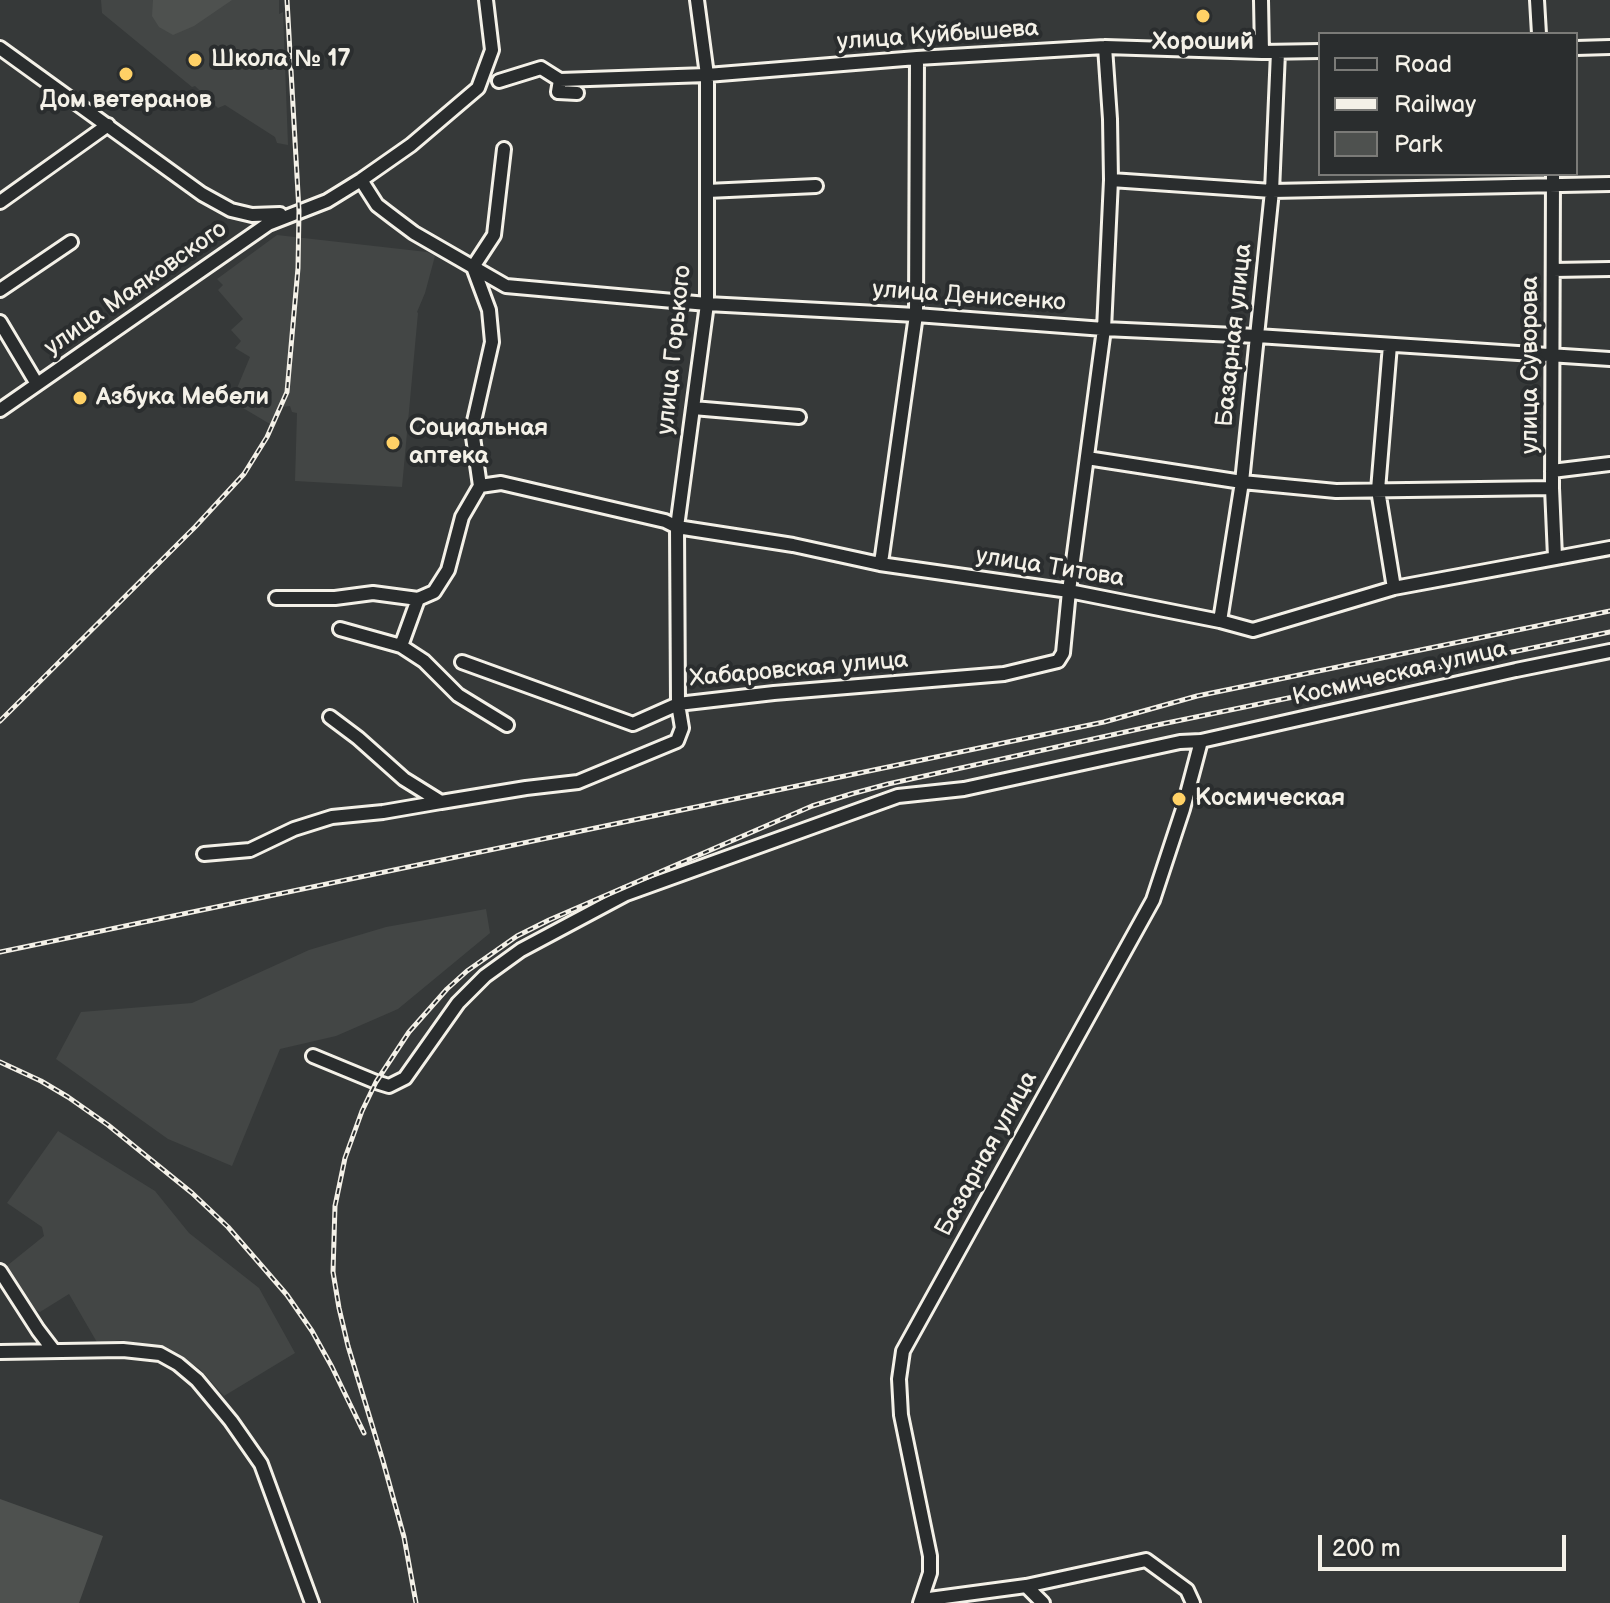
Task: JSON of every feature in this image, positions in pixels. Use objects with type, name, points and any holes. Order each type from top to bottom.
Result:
[{"type":"street","name":"улица Маяковского","points":[[0,410],[268,224],[327,201],[411,145],[478,88],[492,50],[486,0]]},
{"type":"street","name":"улица Горького","points":[[441,802],[578,782],[677,741],[682,728],[678,704],[677,527],[707,304],[707,75],[697,0]]},
{"type":"street","points":[[1261,0],[1262,52]]},
{"type":"street","points":[[1537,0],[1539,32]]},
{"type":"street","name":"улица Куйбышева","points":[[499,81],[541,68],[560,80],[707,75],[1105,47],[1318,51]]},
{"type":"street","points":[[1069,591],[1104,329],[1111,180],[1105,47]]},
{"type":"street","points":[[1578,48],[1610,47]]},
{"type":"street","points":[[0,48],[202,194],[231,210],[252,215],[299,211]]},
{"type":"street","name":"Базарная улица","points":[[1220,621],[1242,482],[1272,191],[1278,52]]},
{"type":"street","points":[[880,564],[916,315],[917,58]]},
{"type":"street","name":"улица Куйбышева","points":[[560,80],[558,92],[577,93]]},
{"type":"street","points":[[0,202],[108,125]]},
{"type":"street","points":[[276,598],[335,598],[373,593],[418,599],[434,592],[448,570],[462,517],[480,486],[472,430],[492,342],[489,310],[473,267],[494,235],[504,149]]},
{"type":"street","points":[[1111,180],[1272,191],[1553,179],[1610,184]]},
{"type":"street","name":"улица Суворова","points":[[1553,179],[1552,488],[1555,557]]},
{"type":"street","name":"улица Денисенко","points":[[361,180],[377,205],[414,233],[506,286],[707,304],[1610,359]]},
{"type":"street","points":[[707,191],[816,186]]},
{"type":"street","points":[[0,290],[71,242]]},
{"type":"street","points":[[1553,270],[1610,269]]},
{"type":"street","points":[[0,322],[37,384]]},
{"type":"street","points":[[1390,345],[1378,490],[1394,588]]},
{"type":"street","points":[[693,408],[799,417]]},
{"type":"street","points":[[1087,458],[1242,482],[1336,491],[1552,488]]},
{"type":"street","points":[[1552,471],[1610,464]]},
{"type":"street","name":"улица Титова","points":[[480,486],[501,483],[665,521],[677,527],[793,545],[880,564],[1069,591],[1253,630],[1394,588],[1610,548]]},
{"type":"street","name":"Хабаровская улица","points":[[462,662],[633,724],[678,704],[1004,674],[1058,661],[1063,653],[1069,591]]},
{"type":"street","points":[[401,646],[418,599]]},
{"type":"street","points":[[340,629],[401,646],[424,661],[458,695],[507,725]]},
{"type":"street","name":"Космическая улица","points":[[313,1056],[389,1086],[405,1078],[458,1003],[485,976],[521,950],[626,894],[898,796],[964,789],[1180,742],[1201,741],[1610,651]]},
{"type":"street","points":[[330,717],[404,779],[441,802]]},
{"type":"street","name":"Базарная улица","points":[[921,1602],[930,1573],[930,1556],[901,1415],[899,1379],[903,1351],[1153,900],[1183,809],[1201,741]]},
{"type":"street","points":[[204,854],[250,850],[294,829],[332,817],[441,802]]},
{"type":"street","points":[[0,1271],[54,1351]]},
{"type":"street","points":[[0,1352],[123,1350],[160,1354],[178,1364],[197,1380],[261,1464],[312,1603]]},
{"type":"street","points":[[921,1602],[1026,1586],[1146,1560],[1187,1590],[1193,1603]]},
{"type":"street","points":[[1026,1586],[1043,1603]]},
{"type":"shaded area","name":"Школа № 17","points":[[101,0],[279,0],[279,14],[283,12],[288,145],[277,143],[275,137],[225,105],[218,108],[195,86],[192,87],[102,13]]},
{"type":"shaded area","points":[[277,235],[427,252],[435,256],[417,312],[402,487],[295,481],[297,413],[292,412],[290,406],[282,407],[275,427],[243,408],[246,403],[235,393],[250,357],[235,348],[241,341],[231,330],[243,319],[218,290],[223,285],[217,279]]},
{"type":"shaded area","points":[[486,909],[490,933],[398,1009],[336,1036],[280,1049],[232,1166],[168,1139],[56,1059],[81,1012],[192,1003],[309,950],[386,927]]},
{"type":"shaded area","points":[[58,1131],[155,1191],[189,1233],[259,1288],[295,1353],[224,1396],[199,1368],[164,1350],[120,1340],[98,1344],[69,1294],[40,1312],[30,1307],[3,1269],[44,1236],[42,1227],[7,1203]]},
{"type":"green space","points":[[153,0],[232,0],[194,26],[173,35],[159,27],[152,16]]},
{"type":"green space","points":[[0,1499],[103,1536],[79,1603],[0,1603]]},
{"type":"railway","points":[[0,721],[244,474],[267,437],[287,392],[298,268],[299,211],[287,0]]},
{"type":"railway","points":[[0,952],[1104,722],[1197,696],[1610,611]]},
{"type":"railway","points":[[416,1603],[404,1537],[339,1308],[333,1272],[335,1206],[345,1158],[376,1082],[409,1032],[467,971],[517,936],[549,920],[812,806],[851,794],[1157,725],[1610,632]]},
{"type":"railway","points":[[0,1062],[41,1081],[108,1125],[192,1193],[228,1227],[287,1295],[312,1331],[364,1433]]},
{"type":"place","name":"Хороший","points":[[1203,16]]},
{"type":"place","name":"Школа № 17","points":[[195,60]]},
{"type":"place","name":"Дом ветеранов","points":[[126,74]]},
{"type":"place","name":"Азбука Мебели","points":[[80,398]]},
{"type":"place","name":"Социальная аптека","points":[[393,443]]},
{"type":"place","name":"Космическая","points":[[1179,799]]}]
